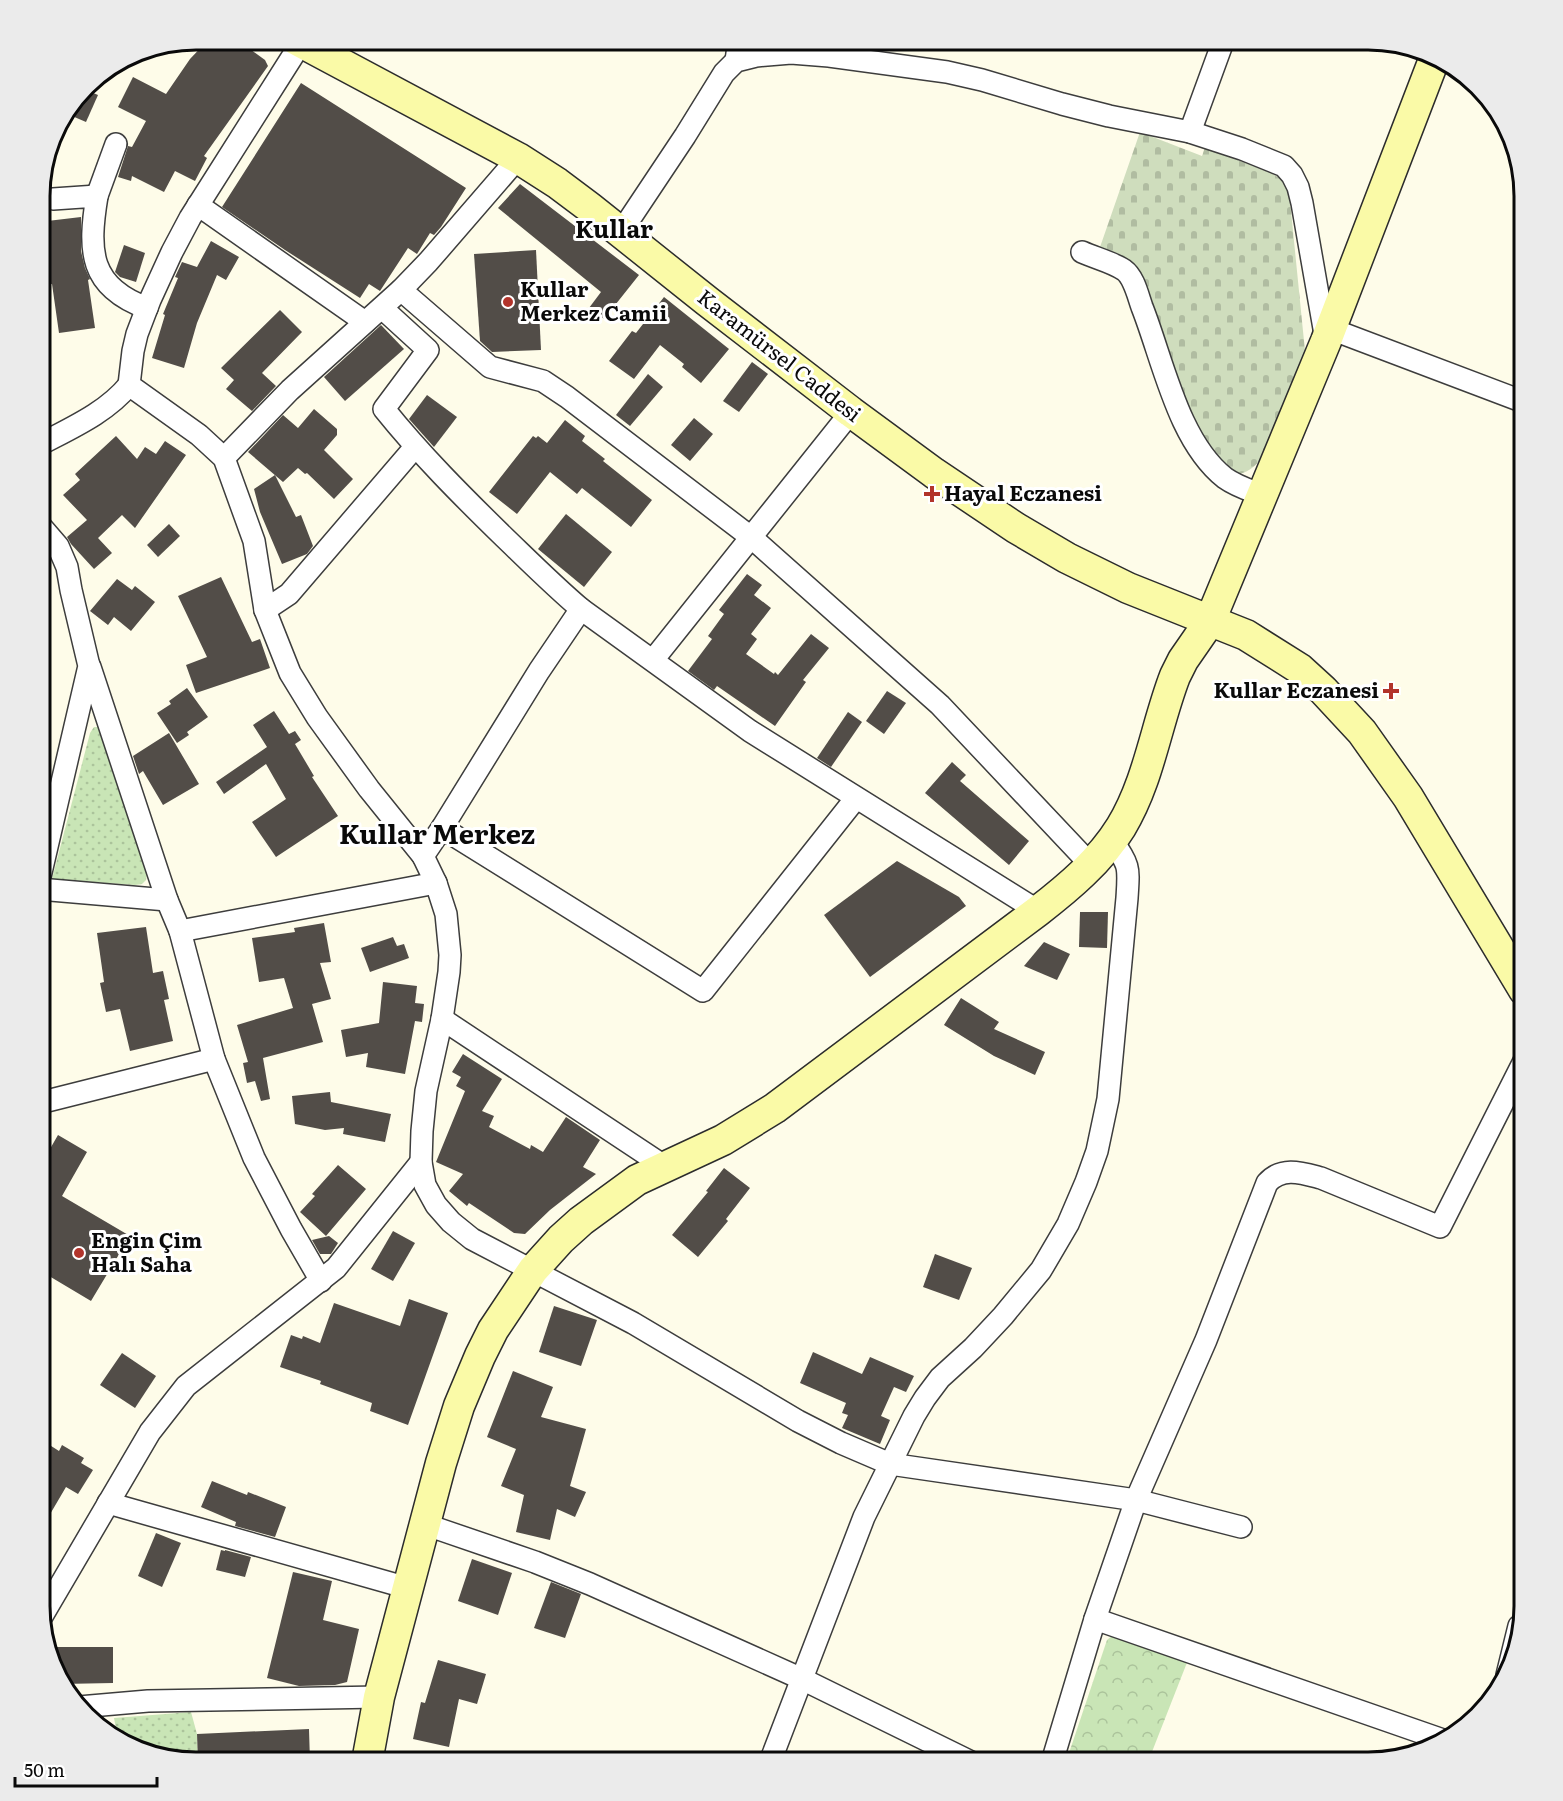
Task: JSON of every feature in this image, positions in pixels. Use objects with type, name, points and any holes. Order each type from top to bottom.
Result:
[{"type":"main road","name":"Karamürsel Caddesi","points":[[315,50],[518,159],[557,183],[851,412],[934,473],[1016,528],[1067,558],[1128,588],[1246,635],[1300,669],[1362,732],[1408,797],[1514,965]]},
{"type":"main road","points":[[368,1752],[379,1696],[441,1463],[470,1380],[493,1330],[533,1270],[581,1221],[637,1180],[723,1140],[775,1108],[1063,892],[1091,865],[1112,840],[1131,806],[1152,750],[1174,676],[1210,621],[1328,335],[1432,65]]},
{"type":"street","points":[[50,439],[106,408],[129,385],[137,334],[172,252],[293,50]]},
{"type":"street","points":[[736,61],[738,50]]},
{"type":"street","points":[[1190,132],[1220,50]]},
{"type":"street","points":[[621,232],[724,73],[736,61],[756,56],[791,53],[946,72],[982,80],[1062,104],[1190,132],[1284,166],[1292,174],[1302,202],[1328,335],[1514,399]]},
{"type":"street","points":[[116,144],[97,196],[92,226],[93,247],[99,269],[106,282],[116,293],[147,308]]},
{"type":"street","points":[[224,458],[290,390],[401,290],[518,159]]},
{"type":"street","points":[[53,199],[97,196]]},
{"type":"street","points":[[198,205],[365,322]]},
{"type":"street","points":[[1082,252],[1125,271],[1131,278],[1173,396],[1192,438],[1209,462],[1224,477],[1236,485],[1262,495]]},
{"type":"street","points":[[401,290],[490,367],[543,381],[752,538],[940,705],[1091,865]]},
{"type":"street","points":[[381,308],[428,350],[384,409],[415,447],[469,503],[561,592],[581,609],[750,730],[1038,911]]},
{"type":"street","points":[[129,385],[199,435],[224,458],[254,541],[265,610],[290,673],[317,717],[369,789],[423,856],[436,884],[446,914],[450,955],[442,1019],[426,1091],[421,1162],[425,1185],[436,1205],[451,1222],[472,1239],[633,1323],[798,1421],[890,1464],[1136,1500],[1241,1527]]},
{"type":"street","points":[[653,660],[851,412]]},
{"type":"street","points":[[265,610],[290,594],[415,447]]},
{"type":"street","points":[[50,537],[58,546],[67,567],[89,666],[167,900],[180,931],[214,1059],[254,1158],[321,1281]]},
{"type":"street","points":[[423,856],[539,671],[581,609]]},
{"type":"street","points":[[50,834],[89,666]]},
{"type":"street","points":[[442,828],[703,991],[856,798]]},
{"type":"street","points":[[774,1752],[864,1517],[914,1416],[940,1378],[1003,1316],[1041,1270],[1068,1224],[1094,1161],[1103,1130],[1108,1099],[1129,870],[1127,862],[1112,840]]},
{"type":"street","points":[[180,931],[436,884]]},
{"type":"street","points":[[50,890],[167,900]]},
{"type":"street","points":[[442,1019],[664,1166]]},
{"type":"street","points":[[50,1100],[214,1059]]},
{"type":"street","points":[[1055,1752],[1095,1619],[1136,1500],[1206,1340],[1267,1183],[1270,1179],[1287,1172],[1311,1175],[1440,1227],[1514,1081]]},
{"type":"street","points":[[50,1603],[150,1432],[186,1386],[336,1268],[421,1162]]},
{"type":"street","points":[[108,1503],[408,1588]]},
{"type":"street","points":[[424,1524],[535,1562],[802,1679],[951,1752]]},
{"type":"street","points":[[1095,1619],[1431,1736]]},
{"type":"street","points":[[90,1706],[148,1701],[379,1696]]},
{"type":"green space","points":[[1140,132],[1202,156],[1205,147],[1273,174],[1281,179],[1289,191],[1306,361],[1264,455],[1254,467],[1237,475],[1232,476],[1218,463],[1195,425],[1134,270],[1099,250]]},
{"type":"green space","points":[[94,727],[98,727],[147,873],[146,880],[142,884],[52,879],[90,733]]},
{"type":"green space","points":[[1113,1635],[1188,1660],[1152,1752],[1069,1752],[1107,1640]]},
{"type":"green space","points":[[191,1712],[197,1734],[198,1752],[167,1749],[149,1744],[116,1727],[114,1718]]},
{"type":"building","points":[[199,50],[251,50],[265,60],[268,66],[204,156],[207,158],[195,181],[175,171],[164,192],[132,176],[131,181],[118,177],[128,146],[132,147],[146,121],[118,107],[133,77],[166,94]]},
{"type":"building","points":[[301,83],[466,188],[441,227],[434,235],[430,233],[417,254],[408,248],[380,291],[369,284],[360,298],[222,207]]},
{"type":"building","points":[[92,92],[98,95],[86,122],[73,116]]},
{"type":"building","points":[[520,184],[639,275],[604,319],[589,308],[601,292],[498,208]]},
{"type":"building","points":[[81,217],[81,251],[90,279],[88,280],[95,328],[59,333],[52,284],[50,284],[50,221]]},
{"type":"building","points":[[211,241],[239,257],[226,280],[217,275],[197,323],[184,368],[152,358],[165,315],[163,314],[182,262],[197,267]]},
{"type":"building","points":[[124,245],[145,253],[136,282],[120,277],[115,272]]},
{"type":"building","name":"Kullar Merkez Camii","points":[[536,250],[541,350],[492,352],[480,341],[474,254]]},
{"type":"building","points":[[664,297],[729,349],[701,383],[682,367],[684,364],[660,345],[634,379],[609,361],[632,331],[636,333]]},
{"type":"building","points":[[280,310],[302,332],[262,373],[276,386],[252,411],[226,389],[234,380],[221,368]]},
{"type":"building","points":[[381,325],[404,349],[345,401],[324,377]]},
{"type":"building","points":[[752,362],[768,374],[739,412],[723,401]]},
{"type":"building","points":[[648,374],[663,387],[630,426],[616,415]]},
{"type":"building","points":[[427,395],[457,417],[434,447],[409,419]]},
{"type":"building","points":[[314,409],[337,429],[337,435],[324,450],[353,479],[334,499],[307,473],[305,474],[298,468],[283,482],[248,452],[283,415],[298,428]]},
{"type":"building","points":[[694,418],[713,434],[690,461],[671,445]]},
{"type":"building","points":[[565,420],[585,436],[582,441],[605,459],[603,461],[652,500],[631,527],[582,488],[577,494],[550,472],[517,514],[489,492],[533,436],[536,438],[538,436],[547,443]]},
{"type":"building","points":[[116,436],[137,459],[145,447],[156,454],[165,441],[186,455],[135,528],[122,515],[98,538],[112,553],[94,569],[67,537],[87,520],[63,495],[80,480],[75,474]]},
{"type":"building","points":[[275,475],[296,517],[301,515],[313,546],[307,554],[282,564],[260,512],[254,489]]},
{"type":"building","points":[[566,514],[612,552],[584,587],[538,549]]},
{"type":"building","points":[[169,524],[180,536],[158,557],[147,545]]},
{"type":"building","points":[[747,574],[762,585],[754,595],[771,608],[751,634],[757,639],[746,654],[778,675],[811,634],[829,648],[803,680],[806,682],[775,726],[717,686],[714,690],[688,671],[712,639],[708,636],[724,614],[719,610]]},
{"type":"building","points":[[221,577],[252,642],[260,639],[270,668],[196,693],[186,665],[207,657],[178,596]]},
{"type":"building","points":[[117,579],[132,590],[135,586],[155,602],[131,631],[114,617],[108,625],[90,611]]},
{"type":"building","points":[[187,688],[208,717],[187,732],[189,735],[177,743],[157,713],[171,704],[169,701]]},
{"type":"building","points":[[887,691],[906,703],[884,734],[866,721]]},
{"type":"building","points":[[274,711],[289,734],[295,731],[301,740],[295,744],[314,776],[312,777],[338,816],[276,857],[252,822],[286,799],[266,764],[224,794],[216,782],[267,747],[253,725]]},
{"type":"building","points":[[848,712],[862,722],[831,767],[817,758]]},
{"type":"building","points":[[169,733],[199,784],[163,805],[143,771],[139,774],[133,756]]},
{"type":"building","points":[[952,762],[966,775],[960,781],[1029,841],[1009,865],[925,793]]},
{"type":"building","points":[[897,861],[959,897],[966,906],[870,977],[824,915]]},
{"type":"building","points":[[1080,912],[1108,912],[1107,948],[1079,947]]},
{"type":"building","points":[[324,923],[331,962],[320,963],[331,999],[312,1004],[323,1042],[263,1058],[270,1099],[261,1101],[255,1081],[247,1083],[243,1063],[248,1062],[237,1025],[293,1008],[284,978],[259,982],[252,938],[295,932],[294,928]]},
{"type":"building","points":[[146,927],[153,973],[163,971],[169,999],[164,1000],[173,1041],[130,1051],[120,1009],[106,1012],[100,983],[104,982],[97,933]]},
{"type":"building","points":[[393,937],[397,946],[404,944],[409,958],[370,972],[361,948]]},
{"type":"building","points":[[1044,942],[1070,954],[1057,980],[1024,966]]},
{"type":"building","points":[[383,982],[417,986],[415,1003],[424,1004],[422,1022],[415,1021],[405,1074],[366,1067],[368,1053],[346,1057],[341,1030],[379,1023]]},
{"type":"building","points":[[961,998],[999,1022],[994,1029],[1045,1052],[1035,1075],[994,1056],[944,1025]]},
{"type":"building","points":[[463,1054],[502,1079],[482,1111],[494,1116],[489,1127],[530,1149],[531,1145],[543,1152],[566,1117],[600,1140],[583,1167],[596,1174],[550,1210],[525,1234],[514,1233],[469,1203],[467,1206],[449,1191],[463,1174],[436,1162],[465,1091],[456,1086],[461,1077],[452,1072]]},
{"type":"building","points":[[330,1092],[331,1102],[391,1114],[385,1142],[343,1134],[344,1128],[325,1130],[295,1124],[292,1096]]},
{"type":"building","name":"Engin Çim Halı Saha","points":[[58,1135],[87,1152],[62,1196],[130,1236],[91,1301],[50,1277],[50,1149]]},
{"type":"building","points":[[338,1165],[366,1189],[326,1236],[300,1212],[315,1196],[312,1194]]},
{"type":"building","points":[[724,1168],[750,1188],[726,1219],[728,1221],[698,1257],[672,1235],[708,1192],[706,1191]]},
{"type":"building","points":[[393,1231],[415,1243],[393,1281],[371,1269]]},
{"type":"building","points":[[329,1236],[338,1243],[331,1254],[320,1254],[312,1240]]},
{"type":"building","points":[[935,1254],[972,1268],[959,1300],[923,1287]]},
{"type":"building","points":[[409,1299],[448,1313],[408,1425],[370,1411],[372,1403],[320,1384],[321,1381],[280,1367],[291,1335],[302,1339],[303,1336],[320,1343],[334,1303],[400,1326]]},
{"type":"building","points":[[554,1306],[597,1320],[581,1366],[539,1352]]},
{"type":"building","points":[[813,1352],[862,1374],[870,1357],[914,1376],[906,1392],[894,1387],[881,1416],[890,1420],[880,1444],[842,1428],[848,1415],[842,1413],[846,1403],[800,1383]]},
{"type":"building","points":[[122,1353],[156,1376],[135,1408],[100,1385]]},
{"type":"building","points":[[513,1371],[553,1387],[541,1417],[586,1429],[570,1486],[586,1492],[575,1517],[557,1509],[550,1540],[516,1532],[524,1495],[501,1486],[516,1449],[487,1437]]},
{"type":"building","points":[[50,1445],[59,1451],[62,1445],[84,1458],[81,1463],[93,1470],[78,1494],[66,1487],[50,1514]]},
{"type":"building","points":[[212,1481],[286,1507],[275,1537],[235,1526],[236,1522],[201,1507]]},
{"type":"building","points":[[156,1533],[181,1543],[162,1587],[138,1576]]},
{"type":"building","points":[[221,1550],[251,1557],[245,1577],[216,1570]]},
{"type":"building","points":[[472,1559],[512,1573],[498,1615],[458,1601]]},
{"type":"building","points":[[293,1572],[332,1581],[323,1620],[359,1629],[347,1682],[335,1685],[299,1686],[267,1678]]},
{"type":"building","points":[[551,1582],[581,1594],[565,1638],[534,1628]]},
{"type":"building","points":[[56,1647],[113,1647],[113,1683],[73,1684]]},
{"type":"building","points":[[438,1660],[486,1674],[477,1704],[459,1699],[449,1747],[413,1739],[421,1702],[425,1703]]},
{"type":"building","points":[[309,1729],[310,1752],[198,1752],[197,1734]]},
{"type":"place","name":"Kullar Merkez Camii","points":[[508,302]]},
{"type":"place","name":"Hayal Eczanesi","points":[[932,494]]},
{"type":"place","name":"Kullar Eczanesi","points":[[1391,691]]},
{"type":"place","name":"Engin Çim Halı Saha","points":[[79,1253]]},
{"type":"district","name":"Kullar","points":[[614,230]]},
{"type":"district","name":"Kullar Merkez","points":[[437,835]]}]
